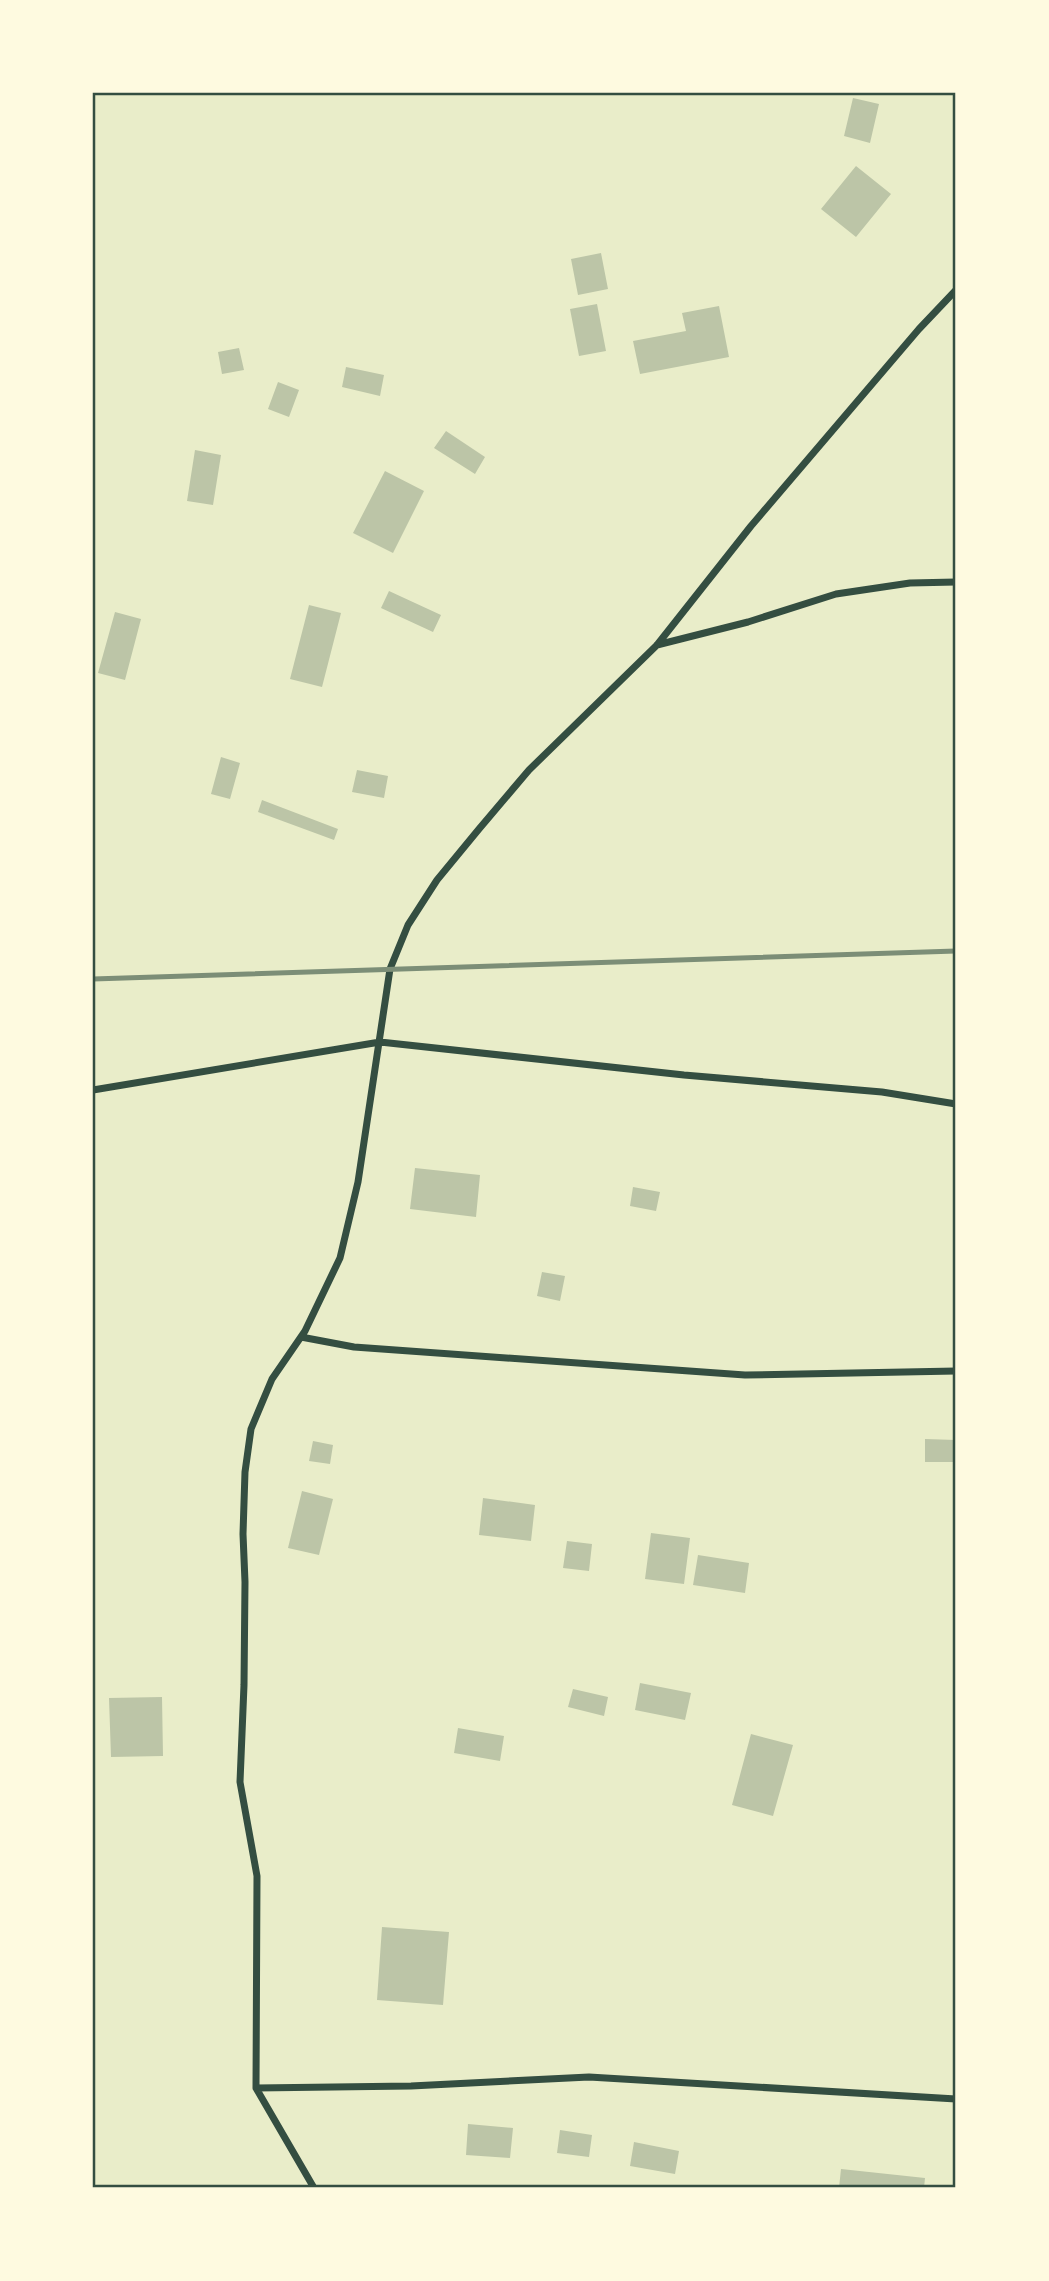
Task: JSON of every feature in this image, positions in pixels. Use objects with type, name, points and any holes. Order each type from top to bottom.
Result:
[{"type":"street","points":[[314,2188],[256,2088],[257,1876],[240,1782],[244,1685],[245,1472],[251,1429],[272,1379],[301,1337],[340,1258],[358,1182],[390,969],[408,925],[437,880],[529,769],[657,645],[769,505],[956,289]]},
{"type":"street","points":[[657,645],[748,622],[836,594],[910,583],[956,582]]},
{"type":"street","points":[[93,1090],[380,1042],[684,1075],[882,1093],[956,1104]]},
{"type":"street","points":[[301,1337],[354,1347],[745,1374],[956,1371]]},
{"type":"street","points":[[256,2088],[411,2086],[589,2077],[956,2099]]},
{"type":"building","points":[[853,98],[879,104],[870,143],[844,136]]},
{"type":"building","points":[[856,166],[891,194],[856,237],[821,209]]},
{"type":"building","points":[[601,253],[608,289],[578,295],[571,259]]},
{"type":"building","points":[[597,304],[606,351],[579,356],[570,309]]},
{"type":"building","points":[[719,306],[729,357],[640,374],[633,341],[686,331],[682,313]]},
{"type":"building","points":[[239,348],[244,370],[222,374],[218,352]]},
{"type":"building","points":[[346,367],[384,375],[380,396],[342,387]]},
{"type":"building","points":[[278,382],[299,390],[289,417],[268,409]]},
{"type":"building","points":[[446,431],[485,457],[475,474],[434,448]]},
{"type":"building","points":[[195,450],[221,455],[213,505],[187,501]]},
{"type":"building","points":[[385,471],[424,491],[393,553],[353,533]]},
{"type":"building","points":[[389,591],[441,615],[433,632],[381,608]]},
{"type":"building","points":[[309,605],[341,613],[322,687],[290,679]]},
{"type":"building","points":[[115,612],[141,619],[125,680],[98,673]]},
{"type":"building","points":[[221,757],[240,763],[230,799],[211,794]]},
{"type":"building","points":[[357,770],[388,776],[384,798],[352,792]]},
{"type":"building","points":[[262,800],[338,829],[334,840],[258,812]]},
{"type":"building","points":[[415,1168],[480,1175],[476,1217],[410,1209]]},
{"type":"building","points":[[633,1187],[660,1192],[656,1211],[630,1206]]},
{"type":"building","points":[[542,1272],[565,1276],[560,1301],[537,1296]]},
{"type":"building","points":[[925,1439],[956,1440],[956,1462],[925,1462]]},
{"type":"building","points":[[313,1441],[333,1445],[330,1464],[309,1461]]},
{"type":"building","points":[[302,1491],[333,1499],[319,1555],[288,1548]]},
{"type":"building","points":[[483,1498],[535,1505],[531,1541],[479,1535]]},
{"type":"building","points":[[651,1533],[690,1538],[684,1584],[645,1579]]},
{"type":"building","points":[[567,1541],[592,1544],[589,1571],[563,1568]]},
{"type":"building","points":[[698,1555],[749,1563],[745,1593],[693,1585]]},
{"type":"building","points":[[640,1683],[691,1693],[685,1720],[635,1710]]},
{"type":"building","points":[[573,1689],[608,1697],[604,1716],[568,1707]]},
{"type":"building","points":[[162,1697],[163,1756],[111,1757],[109,1698]]},
{"type":"building","points":[[458,1728],[504,1736],[500,1761],[454,1753]]},
{"type":"building","points":[[751,1734],[793,1745],[773,1816],[732,1805]]},
{"type":"building","points":[[382,1927],[449,1932],[443,2005],[377,2000]]},
{"type":"building","points":[[468,2124],[513,2128],[510,2158],[466,2155]]},
{"type":"building","points":[[560,2130],[592,2135],[589,2157],[557,2153]]},
{"type":"building","points":[[634,2142],[679,2151],[675,2174],[630,2166]]},
{"type":"building","points":[[841,2169],[925,2178],[924,2188],[839,2188]]},
{"type":"railway","points":[[93,979],[956,951]]}]
